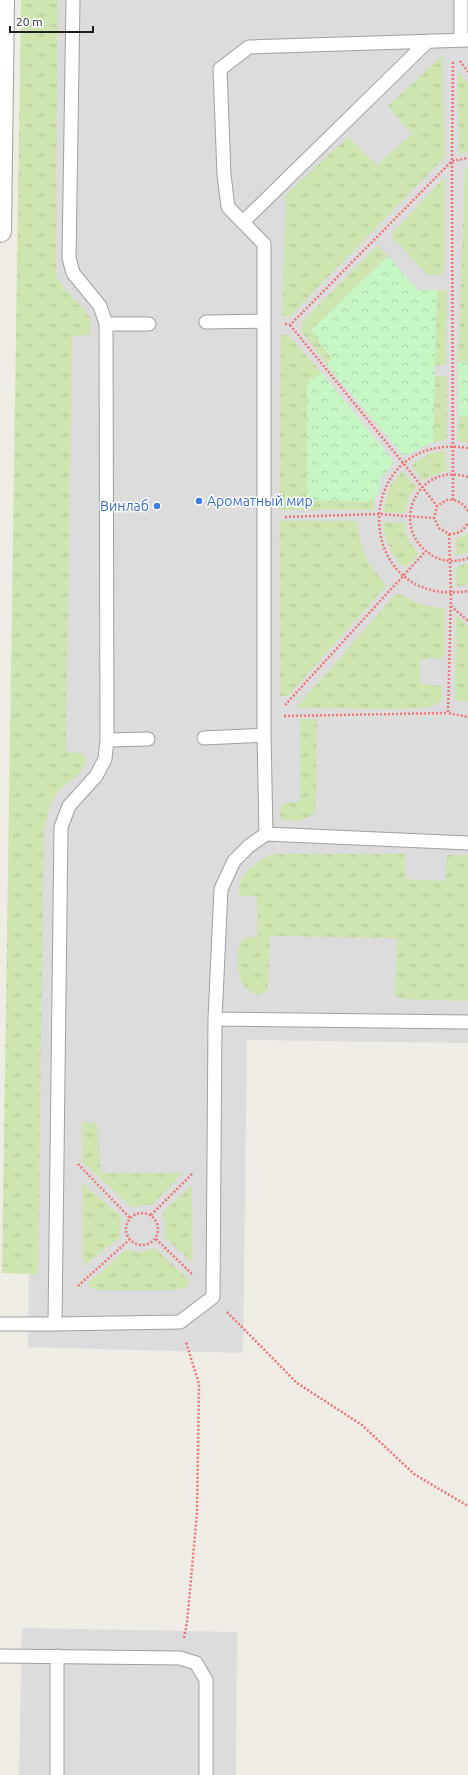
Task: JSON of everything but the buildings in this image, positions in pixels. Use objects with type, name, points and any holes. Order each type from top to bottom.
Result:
[{"type":"street","points":[[0,231],[3,0]]},
{"type":"lane","points":[[55,1324],[61,827],[69,806],[96,776],[105,759],[107,740],[106,324],[100,306],[73,273],[69,258],[73,0]]},
{"type":"lane","points":[[266,834],[264,735],[270,716],[264,517],[264,244],[228,206],[224,175],[220,69],[249,47],[461,40],[461,0]]},
{"type":"lane","points":[[243,222],[428,41]]},
{"type":"lane","points":[[206,322],[264,321]]},
{"type":"lane","points":[[106,324],[149,324]]},
{"type":"lane","points":[[204,738],[264,735]]},
{"type":"lane","points":[[107,740],[148,739]]},
{"type":"lane","points":[[0,1324],[180,1322],[213,1297],[215,1019],[221,889],[234,861],[249,846],[266,834],[468,843]]},
{"type":"lane","points":[[215,1019],[468,1022]]},
{"type":"lane","points":[[0,1656],[180,1658],[196,1663],[206,1680],[206,1775]]},
{"type":"lane","points":[[57,1656],[57,1775]]},
{"type":"path","points":[[453,500],[452,161],[461,40]]},
{"type":"path","points":[[290,325],[452,161],[468,158]]},
{"type":"path","points":[[264,321],[290,325],[437,506]]},
{"type":"path","points":[[468,448],[452,446],[429,449],[408,460],[392,476],[382,496],[378,514],[381,542],[391,563],[408,579],[429,590],[452,594],[468,591]]},
{"type":"path","points":[[468,477],[452,474],[440,476],[427,482],[418,492],[411,504],[409,517],[411,531],[417,543],[425,552],[439,559],[450,561],[468,558]]},
{"type":"path","points":[[468,512],[460,501],[453,500],[442,502],[437,506],[434,518],[438,528],[449,534],[460,532],[464,529],[468,522]]},
{"type":"path","points":[[466,508],[468,504]]},
{"type":"path","points":[[264,517],[378,514],[434,518]]},
{"type":"path","points":[[448,713],[452,594],[449,534]]},
{"type":"path","points":[[270,716],[425,552]]},
{"type":"path","points":[[451,606],[468,621]]},
{"type":"path","points":[[270,716],[448,713],[468,717]]},
{"type":"path","points":[[76,1163],[130,1218]]},
{"type":"path","points":[[151,1215],[198,1168]]},
{"type":"path","points":[[143,1213],[151,1215],[157,1222],[159,1230],[156,1238],[149,1244],[141,1246],[133,1244],[127,1237],[125,1228],[130,1218],[134,1214],[143,1213]]},
{"type":"path","points":[[156,1238],[196,1278]]},
{"type":"path","points":[[78,1286],[129,1240]]},
{"type":"path","points":[[213,1297],[297,1383],[362,1425],[414,1474],[468,1506]]},
{"type":"path","points":[[180,1322],[199,1384],[197,1513],[187,1623],[180,1658]]},
{"type":"shaded area","points":[[43,0],[468,0],[468,1043],[247,1040],[243,1353],[28,1347]]},
{"type":"shaded area","points":[[22,1628],[237,1632],[236,1775],[19,1775]]},
{"type":"green space","points":[[21,0],[58,0],[56,274],[62,285],[90,317],[90,335],[72,336],[66,752],[82,753],[86,760],[78,775],[58,792],[52,801],[44,830],[38,1274],[2,1273]]},
{"type":"green space","points":[[442,56],[445,157],[289,317],[282,316],[286,195],[348,137],[377,165],[412,134],[388,106]]},
{"type":"green space","points":[[458,71],[468,83],[468,152],[459,154]]},
{"type":"green space","points":[[468,168],[468,361],[458,363],[465,169]]},
{"type":"green space","points":[[445,177],[444,274],[427,275],[391,235]]},
{"type":"green space","points":[[378,245],[388,256],[311,330],[333,359],[326,363],[301,331],[303,321]]},
{"type":"green space","points":[[388,256],[418,290],[437,290],[433,442],[404,456],[326,364],[332,359],[311,330]]},
{"type":"green space","points":[[437,290],[447,290],[446,365],[435,365]]},
{"type":"green space","points":[[281,335],[288,335],[322,373],[307,382],[367,502],[374,497],[374,510],[279,510]]},
{"type":"green space","points":[[468,361],[468,416],[459,416],[458,363]]},
{"type":"green space","points":[[322,373],[394,462],[381,479],[378,495],[368,502],[307,500],[307,382]]},
{"type":"green space","points":[[435,376],[447,376],[447,440],[433,442]]},
{"type":"green space","points":[[459,416],[468,416],[468,443],[458,441]]},
{"type":"green space","points":[[445,451],[447,471],[436,474],[422,481],[412,465],[427,455]]},
{"type":"green space","points":[[402,471],[416,487],[409,497],[404,513],[383,512],[390,486]]},
{"type":"green space","points":[[279,521],[357,521],[360,541],[364,554],[370,566],[386,586],[288,696],[280,696]]},
{"type":"green space","points":[[383,522],[404,522],[409,540],[419,554],[405,568],[392,553],[389,547]]},
{"type":"green space","points":[[468,533],[468,552],[456,556],[456,539]]},
{"type":"green space","points":[[468,563],[468,584],[457,587],[456,567]]},
{"type":"green space","points":[[397,593],[419,604],[445,609],[444,658],[420,659],[420,684],[442,686],[442,701],[430,707],[404,709],[296,708]]},
{"type":"green space","points":[[456,615],[468,626],[468,702],[455,700]]},
{"type":"green space","points":[[300,719],[317,719],[316,805],[314,814],[300,821],[282,820],[279,813],[282,805],[288,802],[300,802]]},
{"type":"green space","points":[[273,854],[405,854],[405,879],[445,881],[447,855],[468,855],[468,1001],[401,999],[395,994],[397,938],[270,936],[268,989],[265,993],[256,993],[249,990],[243,984],[240,976],[238,956],[239,947],[242,940],[249,937],[258,937],[257,896],[239,896],[240,885],[242,878],[249,869]]},
{"type":"green space","points":[[82,1122],[97,1123],[101,1173],[183,1173],[152,1205],[140,1205],[133,1208],[82,1162]]},
{"type":"green space","points":[[82,1183],[122,1217],[119,1230],[120,1237],[83,1267]]},
{"type":"green space","points":[[192,1185],[193,1263],[166,1238],[165,1224],[162,1213]]},
{"type":"green space","points":[[155,1248],[190,1281],[185,1288],[174,1290],[98,1290],[90,1287],[88,1283],[127,1249],[139,1253]]},
{"type":"place","name":"Ароматный мир","points":[[199,501]]},
{"type":"place","name":"Винлаб","points":[[157,506]]}]
